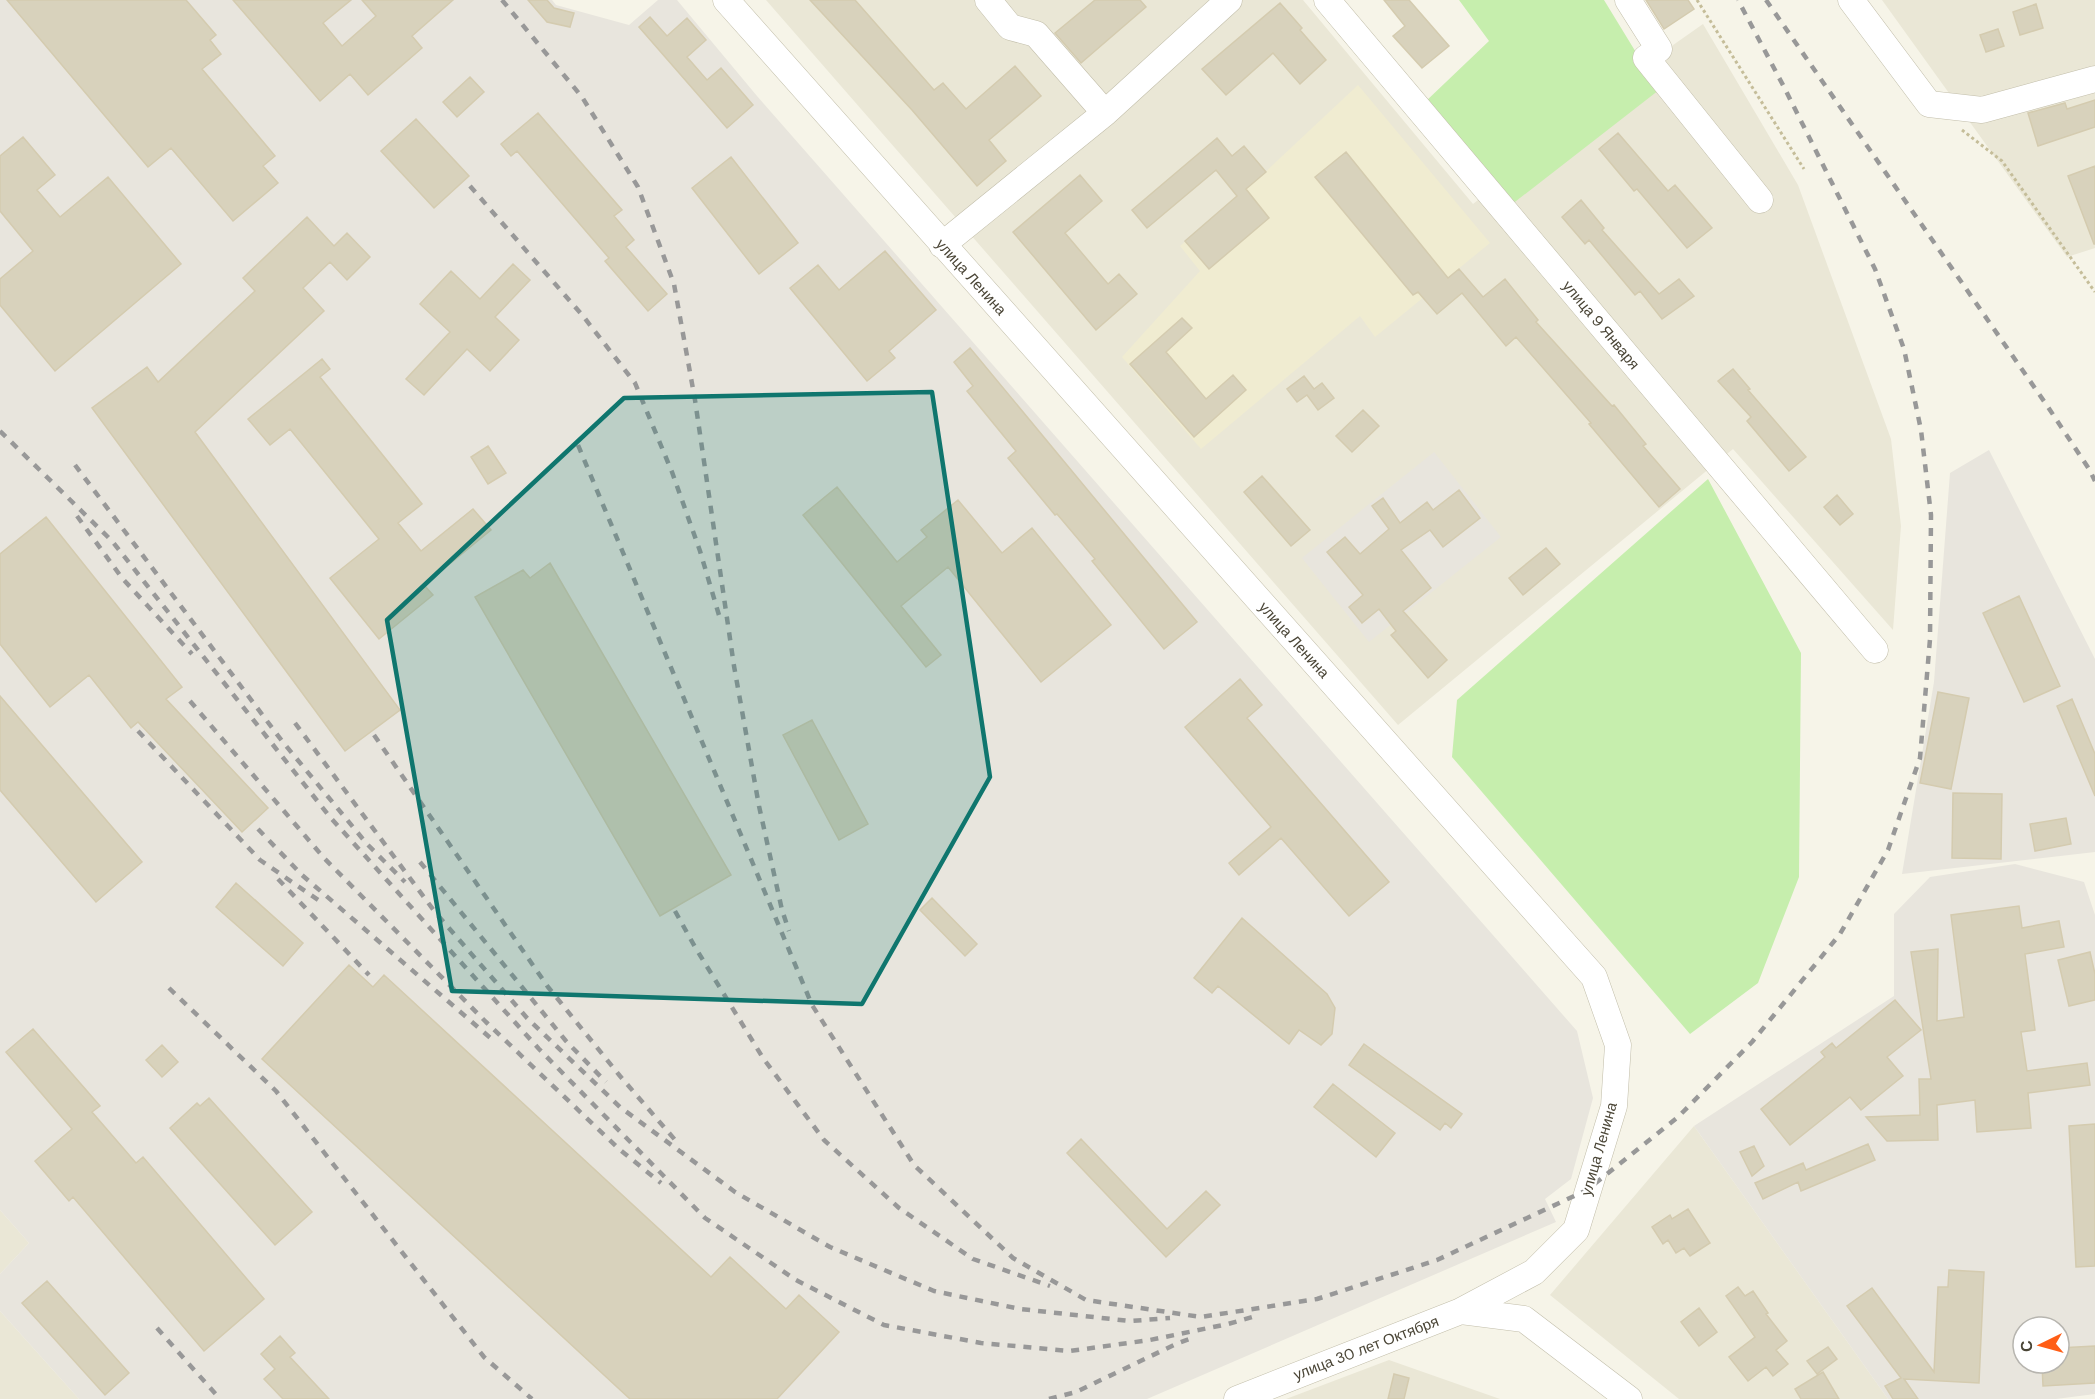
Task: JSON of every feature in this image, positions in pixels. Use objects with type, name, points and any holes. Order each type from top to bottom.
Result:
[{"type":"street","name":"улица Ленина","points":[[726,0],[1594,977],[1618,1045],[1614,1106],[1576,1230],[1534,1272],[1461,1311]]},
{"type":"street","points":[[988,0],[1010,27],[1036,34],[1104,112]]},
{"type":"street","points":[[942,244],[1104,112],[1229,0]]},
{"type":"street","name":"улица 9 Января","points":[[1327,0],[1875,650]]},
{"type":"street","points":[[1628,0],[1659,49],[1646,58],[1760,200]]},
{"type":"street","points":[[1851,0],[1929,104],[1982,110],[2095,79]]},
{"type":"street","points":[[1461,1311],[1524,1319],[1629,1399]]},
{"type":"street","name":"улица 30 лет Октября","points":[[1237,1399],[1461,1311]]},
{"type":"path","points":[[1697,0],[1804,170]]},
{"type":"path","points":[[1956,126],[2002,161],[2095,292]]},
{"type":"highlighted area","points":[[932,392],[990,777],[862,1004],[452,991],[387,620],[624,398]]},
{"type":"shaded area","points":[[0,0],[552,0],[556,5],[629,25],[658,0],[677,0],[757,96],[1577,1031],[1593,1098],[1571,1179],[1545,1199],[1556,1222],[1147,1399],[79,1399],[0,1311],[0,1274],[29,1243],[0,1210]]},
{"type":"shaded area","points":[[766,0],[1303,0],[1473,204],[1639,69],[1703,24],[1798,185],[1891,439],[1901,526],[1893,630],[1733,449],[1398,725]]},
{"type":"shaded area","points":[[1882,0],[2095,0],[2095,248],[2067,257]]},
{"type":"shaded area","points":[[1358,85],[1490,243],[1375,337],[1360,316],[1201,449],[1122,357],[1200,271],[1180,246],[1261,176]]},
{"type":"shaded area","points":[[1989,450],[2095,659],[2095,852],[1902,874],[1934,682],[1950,473]]},
{"type":"shaded area","points":[[1434,452],[1501,537],[1369,642],[1302,558]]},
{"type":"shaded area","points":[[2015,864],[2084,882],[2095,915],[2095,1394],[2056,1399],[1888,1399],[1694,1126],[1894,996],[1894,914],[1930,877]]},
{"type":"shaded area","points":[[1694,1126],[1888,1399],[1679,1399],[1550,1295]]},
{"type":"shaded area","points":[[0,1210],[29,1243],[0,1274]]},
{"type":"shaded area","points":[[0,1311],[79,1399],[0,1399]]},
{"type":"shaded area","points":[[1389,1360],[1500,1399],[1286,1399]]},
{"type":"green space","points":[[1459,0],[1604,0],[1659,90],[1511,205],[1424,103],[1489,41]]},
{"type":"green space","points":[[1708,479],[1801,653],[1799,877],[1758,983],[1690,1034],[1452,757],[1457,700]]},
{"type":"building","points":[[7,0],[186,0],[216,35],[210,40],[221,54],[202,69],[275,156],[263,166],[278,183],[233,221],[171,148],[148,167]]},
{"type":"building","points":[[233,0],[351,0],[323,23],[342,46],[376,16],[362,0],[453,0],[412,36],[422,48],[368,95],[350,74],[320,101]]},
{"type":"building","points":[[528,0],[547,0],[554,8],[574,13],[570,27],[547,22]]},
{"type":"building","points":[[810,0],[855,0],[934,90],[943,83],[966,109],[1015,66],[1041,96],[989,140],[1006,161],[977,186],[912,110]]},
{"type":"building","points":[[1095,0],[1140,0],[1146,7],[1081,63],[1055,33]]},
{"type":"building","points":[[1384,0],[1409,0],[1449,46],[1422,68],[1393,36],[1405,26]]},
{"type":"building","points":[[1646,0],[1688,0],[1694,9],[1664,29]]},
{"type":"building","points":[[1280,3],[1326,60],[1300,84],[1273,53],[1226,95],[1202,69]]},
{"type":"building","points":[[2036,4],[2043,28],[2020,35],[2013,12]]},
{"type":"building","points":[[650,17],[667,36],[687,18],[706,40],[687,57],[707,80],[721,68],[753,105],[727,128],[639,27]]},
{"type":"building","points":[[1998,29],[2004,46],[1986,52],[1980,35]]},
{"type":"building","points":[[470,77],[484,92],[457,117],[443,102]]},
{"type":"building","points":[[2095,100],[2095,127],[2038,146],[2028,113],[2065,103],[2067,109]]},
{"type":"building","points":[[538,113],[622,210],[614,216],[634,240],[626,247],[667,294],[648,311],[605,261],[609,258],[517,151],[511,156],[501,144]]},
{"type":"building","points":[[416,119],[469,176],[434,208],[381,151]]},
{"type":"building","points":[[1618,133],[1668,191],[1675,185],[1712,228],[1687,248],[1637,189],[1634,191],[1599,149]]},
{"type":"building","points":[[23,137],[55,175],[37,190],[60,217],[108,177],[181,264],[55,371],[0,305],[0,279],[33,251],[0,211],[0,156]]},
{"type":"building","points":[[1217,138],[1232,156],[1244,146],[1266,172],[1246,189],[1269,218],[1209,269],[1185,241],[1237,196],[1216,170],[1147,228],[1132,210]]},
{"type":"building","points":[[1346,152],[1448,278],[1459,269],[1483,297],[1505,279],[1538,320],[1536,322],[1612,406],[1614,405],[1646,444],[1643,446],[1680,489],[1659,507],[1589,424],[1591,423],[1516,337],[1506,346],[1462,293],[1437,314],[1418,292],[1413,295],[1315,177]]},
{"type":"building","points":[[731,157],[798,243],[759,274],[692,188]]},
{"type":"building","points":[[2095,166],[2095,244],[2094,244],[2068,176]]},
{"type":"building","points":[[1080,175],[1102,201],[1065,233],[1108,284],[1119,274],[1137,294],[1096,330],[1013,232]]},
{"type":"building","points":[[1581,200],[1604,228],[1602,230],[1659,294],[1679,279],[1694,296],[1662,319],[1640,291],[1635,295],[1589,240],[1585,244],[1562,217]]},
{"type":"building","points":[[307,217],[334,246],[347,233],[370,257],[347,280],[330,262],[303,288],[324,311],[195,432],[400,710],[345,751],[92,408],[147,367],[158,382],[255,291],[243,278]]},
{"type":"building","points":[[885,251],[936,310],[889,351],[895,358],[867,381],[790,288],[818,265],[839,290]]},
{"type":"building","points":[[513,264],[530,280],[495,317],[519,340],[490,371],[467,349],[424,395],[406,379],[450,332],[420,304],[451,271],[480,299]]},
{"type":"building","points":[[1182,318],[1192,328],[1166,352],[1206,399],[1233,375],[1246,390],[1194,437],[1130,364]]},
{"type":"building","points":[[970,348],[1197,622],[1164,649],[1092,561],[1095,559],[1008,458],[1016,451],[967,391],[973,386],[954,362]]},
{"type":"building","points":[[322,359],[330,369],[320,377],[422,504],[398,523],[421,551],[473,509],[491,530],[424,585],[433,595],[379,639],[330,578],[379,539],[290,429],[270,445],[248,419]]},
{"type":"building","points":[[1733,369],[1750,389],[1748,390],[1806,457],[1789,471],[1747,421],[1751,417],[1718,381]]},
{"type":"building","points":[[1304,376],[1314,389],[1322,383],[1334,398],[1318,410],[1307,395],[1297,402],[1287,389]]},
{"type":"building","points":[[1363,410],[1379,426],[1352,452],[1336,436]]},
{"type":"building","points":[[488,446],[506,473],[488,484],[471,457]]},
{"type":"building","points":[[1262,476],[1310,530],[1291,546],[1244,492]]},
{"type":"building","points":[[837,487],[897,562],[927,537],[921,530],[958,500],[1002,553],[1032,528],[1111,625],[1041,682],[948,567],[901,606],[941,655],[926,667],[803,515]]},
{"type":"building","points":[[1459,490],[1480,518],[1443,547],[1430,530],[1401,550],[1431,588],[1403,611],[1447,660],[1428,678],[1391,635],[1396,631],[1379,609],[1362,623],[1349,607],[1363,595],[1327,552],[1345,537],[1360,554],[1389,529],[1372,506],[1383,498],[1400,523],[1427,502],[1433,510]]},
{"type":"building","points":[[1837,495],[1853,514],[1840,525],[1824,507]]},
{"type":"building","points":[[46,517],[182,687],[166,699],[268,808],[242,832],[138,722],[131,728],[89,675],[50,707],[0,644],[0,554]]},
{"type":"building","points":[[1546,548],[1560,564],[1523,595],[1509,578]]},
{"type":"building","points":[[550,563],[731,875],[660,916],[475,597],[523,570],[530,578]]},
{"type":"building","points":[[2019,596],[2060,686],[2024,702],[1983,613]]},
{"type":"building","points":[[1240,679],[1262,705],[1247,718],[1389,882],[1349,916],[1281,838],[1239,875],[1229,863],[1271,827],[1185,727]]},
{"type":"building","points":[[1938,692],[1969,698],[1951,789],[1920,783]]},
{"type":"building","points":[[0,696],[142,862],[96,902],[0,790]]},
{"type":"building","points":[[2072,699],[2095,754],[2095,796],[2057,706]]},
{"type":"building","points":[[812,720],[868,824],[839,840],[783,735]]},
{"type":"building","points":[[1953,793],[2002,794],[2001,859],[1952,858]]},
{"type":"building","points":[[2066,818],[2071,844],[2035,851],[2030,824]]},
{"type":"building","points":[[236,883],[303,943],[283,966],[216,907]]},
{"type":"building","points":[[932,898],[977,944],[965,956],[920,910]]},
{"type":"building","points":[[2019,906],[2022,928],[2059,921],[2064,947],[2025,954],[2035,1030],[2021,1032],[2027,1071],[2087,1063],[2090,1085],[2028,1093],[2031,1128],[1977,1132],[1975,1100],[1937,1105],[1938,1140],[1887,1141],[1866,1117],[1920,1115],[1919,1079],[1931,1079],[1911,952],[1938,949],[1937,1021],[1964,1017],[1951,915]]},
{"type":"building","points":[[1242,918],[1327,994],[1335,1008],[1332,1034],[1321,1045],[1299,1030],[1289,1044],[1218,986],[1212,993],[1194,978]]},
{"type":"building","points":[[2090,952],[2095,974],[2095,1000],[2069,1006],[2058,960]]},
{"type":"building","points":[[349,965],[373,987],[384,975],[711,1277],[730,1257],[786,1309],[799,1295],[839,1332],[777,1399],[630,1399],[262,1059]]},
{"type":"building","points":[[1895,1000],[1921,1030],[1887,1057],[1903,1076],[1861,1110],[1850,1097],[1790,1145],[1761,1109],[1825,1057],[1821,1052],[1832,1043],[1836,1048]]},
{"type":"building","points":[[33,1029],[100,1106],[92,1112],[136,1163],[143,1157],[264,1299],[204,1351],[73,1197],[69,1201],[35,1161],[72,1129],[6,1052]]},
{"type":"building","points":[[1364,1044],[1462,1114],[1451,1128],[1445,1123],[1440,1130],[1349,1065]]},
{"type":"building","points":[[162,1045],[178,1062],[162,1077],[146,1060]]},
{"type":"building","points":[[1333,1084],[1395,1133],[1376,1157],[1314,1107]]},
{"type":"building","points":[[209,1098],[312,1212],[275,1245],[170,1128],[197,1103],[200,1106]]},
{"type":"building","points":[[2095,1124],[2095,1266],[2076,1267],[2069,1126]]},
{"type":"building","points":[[1081,1139],[1167,1229],[1206,1191],[1220,1205],[1166,1257],[1067,1153]]},
{"type":"building","points":[[1868,1144],[1875,1160],[1801,1191],[1798,1182],[1763,1199],[1755,1183],[1803,1163],[1806,1170]]},
{"type":"building","points":[[1754,1146],[1764,1166],[1752,1176],[1740,1152]]},
{"type":"building","points":[[1688,1209],[1710,1243],[1690,1256],[1684,1248],[1676,1253],[1668,1240],[1663,1244],[1652,1227],[1670,1215],[1672,1219]]},
{"type":"building","points":[[1949,1270],[1984,1272],[1979,1383],[1904,1379],[1918,1399],[1893,1399],[1885,1386],[1901,1378],[1847,1306],[1872,1288],[1934,1372],[1938,1287],[1948,1287]]},
{"type":"building","points":[[47,1281],[129,1373],[105,1395],[22,1303]]},
{"type":"building","points":[[1738,1287],[1745,1296],[1753,1291],[1768,1313],[1766,1314],[1787,1341],[1776,1350],[1788,1364],[1773,1376],[1766,1367],[1748,1381],[1729,1357],[1755,1337],[1726,1296]]},
{"type":"building","points":[[1699,1308],[1717,1332],[1699,1346],[1681,1322]]},
{"type":"building","points":[[280,1336],[295,1353],[290,1357],[329,1399],[283,1399],[264,1379],[275,1369],[261,1354]]},
{"type":"building","points":[[2095,1346],[2095,1383],[2043,1386],[2043,1375],[2071,1375],[2071,1347]]},
{"type":"building","points":[[1828,1347],[1837,1359],[1817,1374],[1807,1361]]},
{"type":"building","points":[[1823,1372],[1839,1399],[1801,1399],[1795,1389]]},
{"type":"building","points":[[1394,1374],[1409,1378],[1404,1399],[1388,1399]]},
{"type":"railway","points":[[502,0],[582,97],[638,187],[674,284],[695,400],[734,666],[759,806],[782,910],[789,931]]},
{"type":"railway","points":[[578,445],[812,1005],[914,1165],[1013,1258],[1086,1300],[1201,1317],[1317,1299],[1437,1260],[1587,1190],[1678,1117],[1752,1042],[1840,934],[1888,850],[1920,758],[1930,639],[1931,515],[1921,430],[1904,349],[1875,269],[1738,0]]},
{"type":"railway","points":[[1766,0],[2048,407],[2095,481]]},
{"type":"railway","points":[[470,186],[583,316],[635,383],[672,472],[700,551],[721,622]]},
{"type":"railway","points":[[0,431],[112,541],[330,817],[539,1049],[705,1218],[796,1280],[884,1325],[981,1343],[1070,1351],[1150,1340],[1256,1316]]},
{"type":"railway","points":[[75,465],[282,741],[367,844],[405,882]]},
{"type":"railway","points":[[77,516],[122,578],[192,654]]},
{"type":"railway","points":[[190,701],[324,858],[486,1022],[619,1149],[661,1183]]},
{"type":"railway","points":[[295,723],[435,912],[527,1018],[620,1107],[735,1192],[830,1247],[934,1291],[1020,1309],[1130,1321],[1170,1318]]},
{"type":"railway","points":[[138,731],[260,860],[324,904]]},
{"type":"railway","points":[[374,735],[548,987],[676,1141]]},
{"type":"railway","points":[[258,829],[302,875],[494,1041]]},
{"type":"railway","points":[[420,862],[566,1041],[606,1082]]},
{"type":"railway","points":[[278,879],[369,975]]},
{"type":"railway","points":[[675,911],[763,1058],[824,1140],[899,1208],[973,1259],[1050,1286]]},
{"type":"railway","points":[[169,988],[276,1091],[484,1357],[532,1399]]},
{"type":"railway","points":[[157,1328],[220,1399]]},
{"type":"railway","points":[[1049,1399],[1076,1392],[1195,1337]]}]
